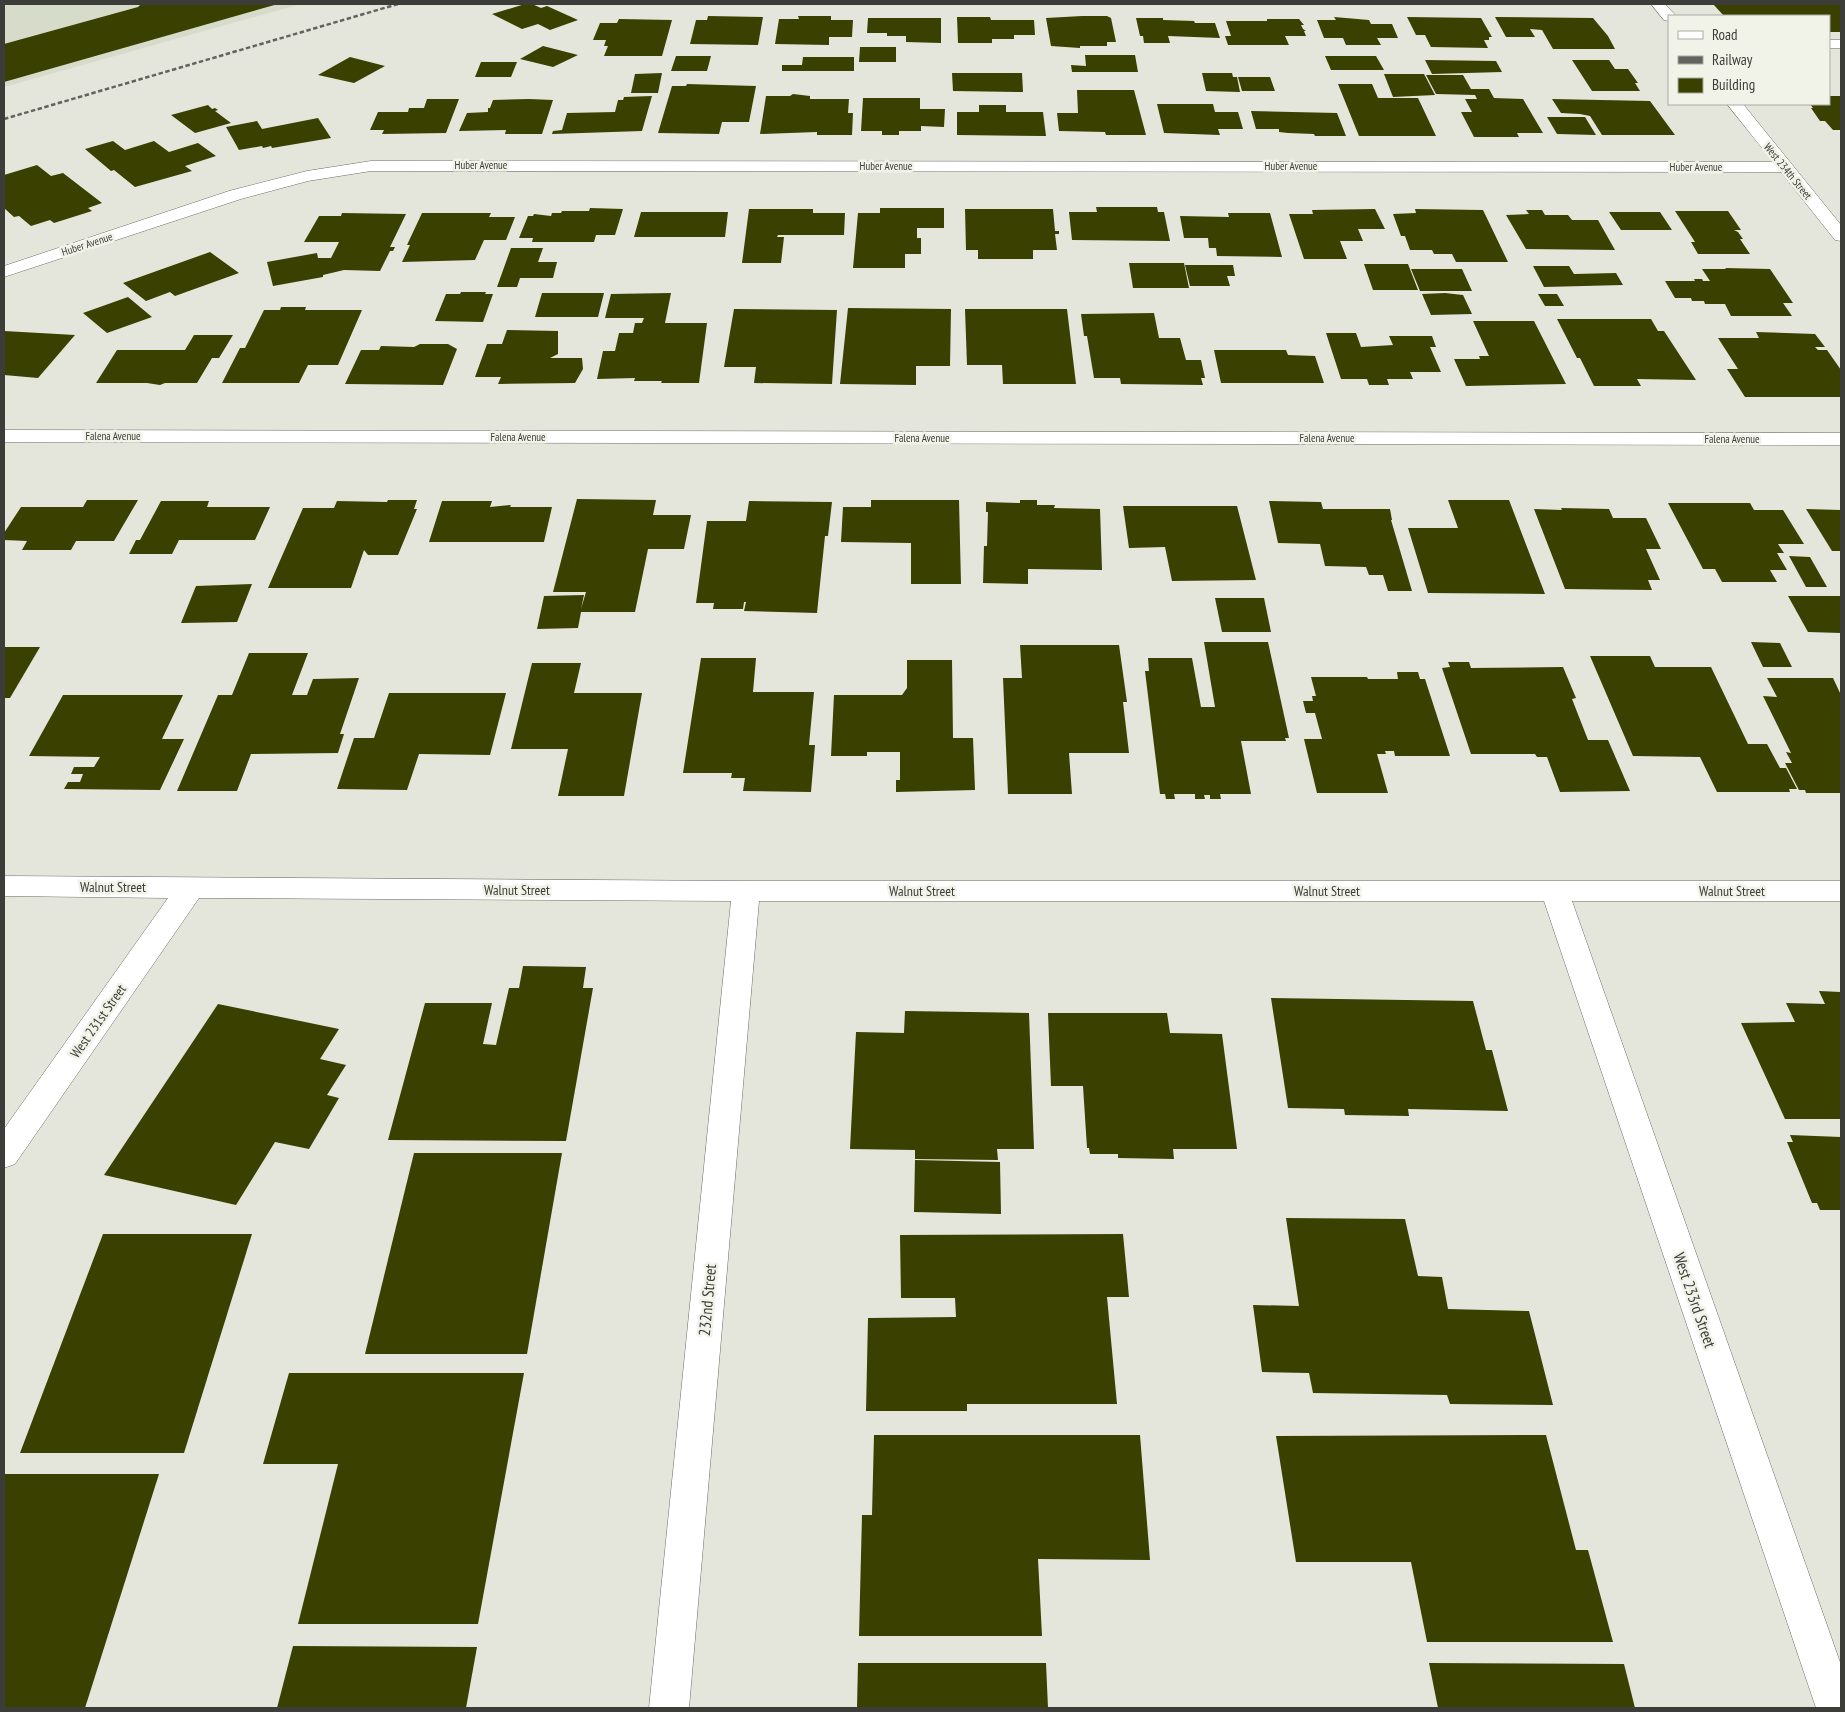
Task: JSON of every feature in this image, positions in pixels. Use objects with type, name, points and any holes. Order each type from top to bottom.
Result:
[{"type":"street","points":[[1658,4],[1668,16]]},
{"type":"street","name":"West 234th Street","points":[[1736,105],[1841,236]]},
{"type":"street","name":"Huber Avenue","points":[[4,272],[235,196],[307,176],[371,166],[1784,167]]},
{"type":"street","name":"Falena Avenue","points":[[4,436],[1841,439]]},
{"type":"street","name":"Walnut Street","points":[[4,886],[746,892],[1841,892]]},
{"type":"street","name":"West 231st Street","points":[[4,1154],[191,887]]},
{"type":"street","name":"232nd Street","points":[[669,1708],[746,892]]},
{"type":"street","name":"West 233rd Street","points":[[1554,892],[1836,1708]]},
{"type":"shaded area","points":[[4,4],[301,4],[4,87]]},
{"type":"building","points":[[141,4],[278,4],[4,82],[4,44],[138,7]]},
{"type":"building","points":[[525,4],[532,4],[541,8],[547,6],[578,20],[550,30],[538,24],[522,29],[492,14]]},
{"type":"building","points":[[1713,4],[1841,4],[1841,32],[1830,32],[1830,15],[1723,15]]},
{"type":"building","points":[[708,16],[763,17],[758,45],[690,44],[696,20],[707,20]]},
{"type":"building","points":[[798,16],[831,16],[831,20],[853,20],[852,37],[829,37],[829,45],[775,44],[779,19],[799,19]]},
{"type":"building","points":[[1107,16],[1111,18],[1116,42],[1107,42],[1107,46],[1080,46],[1080,48],[1051,46],[1046,18]]},
{"type":"building","points":[[957,17],[990,17],[991,20],[1034,20],[1035,35],[1014,35],[1014,39],[992,39],[992,43],[958,43]]},
{"type":"building","points":[[1334,17],[1369,20],[1371,24],[1392,24],[1398,38],[1377,38],[1381,45],[1346,45],[1343,38],[1324,38],[1317,20],[1336,20]]},
{"type":"building","points":[[1407,17],[1481,18],[1492,37],[1489,37],[1489,40],[1484,40],[1488,48],[1431,47],[1425,35],[1416,35]]},
{"type":"building","points":[[1495,17],[1593,18],[1608,36],[1615,49],[1553,49],[1542,30],[1530,29],[1535,37],[1506,37]]},
{"type":"building","points":[[868,18],[941,18],[941,43],[906,42],[906,36],[887,36],[887,33],[867,33]]},
{"type":"building","points":[[1136,18],[1163,18],[1163,20],[1215,23],[1220,38],[1168,36],[1170,43],[1144,43],[1143,36],[1140,36]]},
{"type":"building","points":[[619,19],[672,20],[662,56],[604,56],[608,46],[604,46],[606,40],[593,40],[600,23],[617,23]]},
{"type":"building","points":[[1267,19],[1299,19],[1304,25],[1301,25],[1306,31],[1304,31],[1306,36],[1285,36],[1289,45],[1228,45],[1225,36],[1231,36],[1226,21],[1267,21]]},
{"type":"building","points":[[543,46],[578,55],[553,67],[520,59]]},
{"type":"building","points":[[860,47],[896,47],[896,62],[859,62]]},
{"type":"building","points":[[1085,55],[1135,55],[1138,72],[1072,72],[1071,65],[1086,66]]},
{"type":"building","points":[[676,56],[711,56],[707,71],[671,71]]},
{"type":"building","points":[[1325,56],[1376,56],[1384,70],[1331,70]]},
{"type":"building","points":[[350,57],[385,66],[354,83],[318,75]]},
{"type":"building","points":[[803,57],[854,57],[854,71],[782,71],[782,65],[802,65]]},
{"type":"building","points":[[1425,60],[1496,61],[1502,72],[1432,74]]},
{"type":"building","points":[[1572,60],[1609,60],[1615,69],[1628,69],[1638,83],[1635,83],[1640,91],[1592,91]]},
{"type":"building","points":[[481,62],[517,62],[511,77],[475,77]]},
{"type":"building","points":[[662,73],[658,93],[631,93],[635,74]]},
{"type":"building","points":[[952,73],[1022,73],[1023,92],[953,91]]},
{"type":"building","points":[[1202,73],[1232,73],[1233,77],[1237,77],[1240,92],[1206,91]]},
{"type":"building","points":[[1384,74],[1424,74],[1435,95],[1393,97]]},
{"type":"building","points":[[1426,75],[1463,75],[1471,89],[1489,89],[1494,98],[1523,99],[1543,133],[1517,133],[1519,137],[1474,137],[1461,112],[1472,112],[1465,99],[1477,99],[1475,95],[1436,94]]},
{"type":"building","points":[[1238,77],[1270,77],[1275,91],[1242,91]]},
{"type":"building","points":[[687,84],[756,86],[749,122],[722,122],[719,134],[658,133],[672,86],[686,86]]},
{"type":"building","points":[[1338,84],[1372,84],[1378,98],[1418,98],[1436,136],[1359,136]]},
{"type":"building","points":[[1077,90],[1134,90],[1146,135],[1106,135],[1105,132],[1059,131],[1057,113],[1078,113]]},
{"type":"building","points":[[793,94],[810,96],[810,99],[849,99],[848,113],[853,113],[852,135],[817,135],[817,132],[760,134],[766,96],[790,96]]},
{"type":"building","points":[[652,96],[642,131],[552,134],[553,131],[562,130],[567,113],[615,112],[618,100],[623,100],[624,97]]},
{"type":"building","points":[[1830,96],[1841,96],[1841,130],[1833,130],[1825,121],[1820,121],[1811,108],[1813,108],[1811,105],[1830,105]]},
{"type":"building","points":[[863,98],[920,98],[920,109],[945,109],[944,127],[921,126],[921,131],[899,131],[899,135],[882,135],[882,131],[861,131]]},
{"type":"building","points":[[427,99],[459,99],[446,133],[382,134],[384,130],[370,130],[378,112],[408,112],[409,108],[424,108]]},
{"type":"building","points":[[1552,99],[1650,101],[1675,135],[1602,135],[1590,116],[1561,113]]},
{"type":"building","points":[[493,100],[553,100],[542,134],[505,134],[506,130],[459,131],[467,113],[488,112],[488,108],[490,108]]},
{"type":"building","points":[[1157,104],[1213,104],[1215,112],[1238,112],[1243,129],[1218,129],[1220,135],[1164,133]]},
{"type":"building","points":[[208,105],[212,109],[218,110],[215,111],[231,123],[195,133],[171,115]]},
{"type":"building","points":[[979,105],[1006,105],[1006,112],[1043,112],[1046,136],[957,135],[957,112],[979,112]]},
{"type":"building","points":[[1251,111],[1337,113],[1346,136],[1315,136],[1314,134],[1279,132],[1279,129],[1256,129]]},
{"type":"building","points":[[1547,117],[1585,117],[1596,135],[1557,134]]},
{"type":"building","points":[[318,118],[331,138],[272,148],[271,146],[263,148],[262,146],[239,150],[226,127],[257,121],[262,129]]},
{"type":"building","points":[[113,141],[125,150],[154,141],[169,152],[198,143],[216,156],[185,166],[192,171],[135,187],[114,170],[111,171],[85,149]]},
{"type":"building","points":[[37,165],[51,176],[63,173],[102,203],[88,208],[92,211],[54,223],[50,220],[31,226],[19,216],[14,217],[4,208],[4,175]]},
{"type":"building","points":[[1096,207],[1157,207],[1158,212],[1164,212],[1170,241],[1072,240],[1069,212],[1097,212]]},
{"type":"building","points":[[590,208],[623,209],[615,235],[596,235],[594,242],[532,242],[533,238],[519,238],[528,216],[533,216],[534,214],[551,216],[552,213],[561,213],[562,211],[589,211]]},
{"type":"building","points":[[880,208],[944,208],[944,228],[917,228],[917,238],[921,238],[921,254],[905,254],[905,268],[853,268],[858,213],[880,213]]},
{"type":"building","points":[[749,209],[813,209],[813,213],[845,213],[844,235],[778,235],[777,237],[784,237],[781,263],[742,263]]},
{"type":"building","points":[[965,209],[1053,209],[1055,231],[1059,231],[1059,234],[1055,234],[1057,250],[1033,250],[1033,259],[978,259],[978,250],[966,250]]},
{"type":"building","points":[[1375,209],[1385,229],[1358,229],[1363,241],[1340,241],[1347,259],[1304,259],[1289,214],[1313,214],[1312,210]]},
{"type":"building","points":[[1415,209],[1483,210],[1508,262],[1456,262],[1452,254],[1434,254],[1432,250],[1410,250],[1405,236],[1401,236],[1393,214],[1416,213]]},
{"type":"building","points":[[1526,210],[1542,210],[1545,215],[1568,215],[1572,220],[1598,220],[1615,250],[1526,249],[1506,215],[1529,214]]},
{"type":"building","points":[[1675,211],[1728,211],[1741,230],[1734,230],[1743,239],[1740,239],[1750,254],[1698,254],[1691,242],[1695,242]]},
{"type":"building","points":[[641,212],[728,212],[725,237],[634,237]]},
{"type":"building","points":[[1609,212],[1660,212],[1672,230],[1621,230]]},
{"type":"building","points":[[342,213],[406,214],[390,247],[395,247],[393,251],[390,251],[380,271],[344,270],[323,275],[323,277],[273,286],[267,262],[317,253],[318,258],[331,258],[339,242],[304,242],[319,216],[341,216]]},
{"type":"building","points":[[422,213],[491,213],[489,217],[515,217],[506,240],[484,240],[475,260],[402,262],[410,245],[407,245]]},
{"type":"building","points":[[1228,213],[1270,213],[1282,257],[1217,256],[1216,248],[1209,248],[1208,238],[1184,238],[1180,216],[1229,217]]},
{"type":"building","points":[[511,248],[543,248],[538,262],[557,262],[553,278],[520,278],[517,287],[497,287]]},
{"type":"building","points":[[210,252],[239,273],[175,296],[170,292],[146,301],[123,283]]},
{"type":"building","points":[[1129,263],[1184,263],[1189,288],[1133,288]]},
{"type":"building","points":[[1364,264],[1408,264],[1418,290],[1373,290]]},
{"type":"building","points":[[1185,265],[1233,265],[1235,276],[1227,276],[1230,286],[1190,286]]},
{"type":"building","points":[[1533,266],[1569,266],[1574,274],[1616,273],[1623,285],[1544,287]]},
{"type":"building","points":[[1411,269],[1462,269],[1472,291],[1420,291]]},
{"type":"building","points":[[1702,269],[1770,269],[1793,303],[1783,303],[1792,316],[1731,316],[1725,304],[1705,304],[1704,301],[1692,301],[1691,298],[1675,298],[1665,281],[1695,281],[1694,279],[1702,279],[1703,281],[1710,281]]},
{"type":"building","points":[[461,292],[486,292],[485,294],[493,294],[483,322],[435,321],[446,294],[460,294]]},
{"type":"building","points":[[542,293],[604,293],[598,317],[535,317]]},
{"type":"building","points":[[671,293],[665,323],[707,323],[699,383],[634,381],[635,378],[597,379],[603,351],[615,351],[619,333],[633,333],[635,323],[642,323],[644,318],[605,318],[611,294]]},
{"type":"building","points":[[1445,293],[1463,295],[1472,314],[1431,315],[1422,294]]},
{"type":"building","points":[[1538,294],[1557,294],[1564,306],[1545,306]]},
{"type":"building","points":[[128,297],[152,317],[107,333],[83,313]]},
{"type":"building","points":[[281,307],[306,307],[305,310],[362,310],[338,365],[308,365],[299,383],[222,383],[240,348],[245,348],[264,310],[280,310]]},
{"type":"building","points":[[848,308],[951,309],[950,366],[916,366],[916,385],[840,384]]},
{"type":"building","points":[[734,309],[837,310],[832,384],[754,383],[756,367],[724,367]]},
{"type":"building","points":[[965,309],[1067,309],[1076,384],[1003,384],[1002,365],[967,365]]},
{"type":"building","points":[[1154,313],[1159,338],[1180,338],[1186,360],[1201,360],[1205,378],[1201,378],[1203,385],[1121,384],[1120,378],[1094,378],[1087,336],[1084,336],[1081,314]]},
{"type":"building","points":[[1557,319],[1651,319],[1658,331],[1664,331],[1696,380],[1637,379],[1641,386],[1594,386]]},
{"type":"building","points":[[1473,321],[1534,321],[1566,384],[1466,386],[1454,359],[1480,359],[1479,356],[1489,356]]},
{"type":"building","points":[[507,330],[558,331],[558,354],[550,358],[582,358],[583,369],[575,383],[498,384],[501,377],[475,377],[487,344],[502,344]]},
{"type":"building","points":[[4,331],[75,335],[38,378],[4,375]]},
{"type":"building","points":[[1756,332],[1815,334],[1825,347],[1815,347],[1818,350],[1827,350],[1841,370],[1841,397],[1745,397],[1727,369],[1738,369],[1718,338],[1759,338]]},
{"type":"building","points":[[1326,333],[1356,333],[1361,347],[1393,345],[1389,336],[1432,336],[1436,347],[1430,347],[1441,372],[1410,372],[1413,379],[1387,379],[1389,385],[1369,385],[1367,379],[1341,379]]},
{"type":"building","points":[[194,335],[233,335],[219,358],[212,358],[197,383],[165,383],[160,385],[147,383],[96,383],[117,350],[185,350]]},
{"type":"building","points":[[420,344],[448,344],[457,349],[443,385],[345,384],[361,350],[379,350],[381,346],[414,347]]},
{"type":"building","points":[[1214,350],[1286,350],[1288,355],[1315,356],[1324,383],[1221,383]]},
{"type":"building","points":[[577,499],[656,500],[653,515],[691,515],[684,549],[648,549],[635,612],[581,612],[578,628],[537,629],[544,596],[584,595],[581,609],[586,592],[553,592]]},
{"type":"building","points":[[87,500],[138,500],[114,541],[76,541],[71,550],[22,550],[27,541],[4,540],[4,533],[21,507],[83,507]]},
{"type":"building","points":[[388,500],[417,500],[414,509],[417,509],[398,555],[368,555],[364,550],[351,588],[268,588],[303,508],[334,508],[337,501],[387,502]]},
{"type":"building","points":[[871,500],[959,500],[961,584],[911,584],[911,543],[841,542],[843,507],[871,507]]},
{"type":"building","points":[[1020,500],[1037,500],[1037,505],[1055,505],[1054,508],[1100,509],[1102,570],[1028,569],[1028,584],[983,583],[984,546],[987,546],[988,512],[986,512],[986,502],[1020,503]]},
{"type":"building","points":[[1448,500],[1509,500],[1545,594],[1428,593],[1408,528],[1458,528]]},
{"type":"building","points":[[161,501],[209,501],[207,507],[270,507],[255,540],[179,540],[172,554],[129,554],[136,540],[140,540]]},
{"type":"building","points":[[442,501],[492,501],[490,507],[511,505],[510,507],[552,507],[544,542],[429,542]]},
{"type":"building","points":[[749,501],[832,502],[828,536],[825,536],[817,613],[744,611],[746,602],[744,602],[743,609],[713,609],[714,603],[696,603],[707,521],[746,521]]},
{"type":"building","points":[[1269,501],[1321,502],[1323,509],[1390,509],[1391,520],[1412,591],[1388,591],[1383,575],[1369,575],[1366,567],[1325,566],[1320,544],[1278,543]]},
{"type":"building","points":[[1668,503],[1750,503],[1754,510],[1783,510],[1804,544],[1778,544],[1784,553],[1777,553],[1787,570],[1770,570],[1777,582],[1722,582],[1715,569],[1703,569]]},
{"type":"building","points":[[1123,506],[1237,506],[1256,580],[1172,581],[1165,547],[1129,548]]},
{"type":"building","points":[[1561,508],[1609,509],[1613,518],[1646,518],[1661,549],[1646,549],[1660,580],[1648,580],[1652,590],[1565,589],[1534,509],[1562,510]]},
{"type":"building","points":[[1806,509],[1841,510],[1841,551],[1832,551]]},
{"type":"building","points":[[1789,556],[1810,557],[1827,587],[1806,587]]},
{"type":"building","points":[[252,584],[237,622],[181,623],[196,586]]},
{"type":"building","points":[[1788,596],[1840,596],[1841,633],[1808,632]]},
{"type":"building","points":[[1215,598],[1264,598],[1271,632],[1222,632]]},
{"type":"building","points":[[1204,642],[1268,642],[1289,738],[1285,738],[1286,741],[1241,741],[1251,794],[1220,794],[1221,799],[1210,799],[1210,795],[1204,795],[1205,799],[1195,799],[1195,794],[1174,794],[1175,799],[1166,799],[1165,794],[1160,794],[1145,671],[1149,671],[1148,658],[1192,658],[1201,707],[1215,707]]},
{"type":"building","points":[[1751,642],[1780,643],[1792,667],[1763,667]]},
{"type":"building","points":[[1020,645],[1119,645],[1127,702],[1123,702],[1129,753],[1069,753],[1072,794],[1008,794],[1003,678],[1022,678]]},
{"type":"building","points":[[4,647],[40,647],[10,698],[4,698]]},
{"type":"building","points":[[249,653],[308,653],[292,695],[307,695],[313,679],[359,678],[340,734],[344,734],[338,753],[251,754],[237,791],[177,791],[218,695],[232,695]]},
{"type":"building","points":[[1590,656],[1650,656],[1655,667],[1711,667],[1748,744],[1767,744],[1780,768],[1786,768],[1797,789],[1789,789],[1790,792],[1717,792],[1700,757],[1633,756]]},
{"type":"building","points":[[701,658],[756,658],[753,692],[814,692],[809,745],[815,745],[811,792],[743,791],[745,778],[731,778],[732,773],[683,773]]},
{"type":"building","points":[[907,660],[952,660],[953,738],[973,738],[975,790],[896,792],[896,780],[900,780],[900,752],[867,752],[867,756],[831,756],[834,695],[902,695],[907,688]]},
{"type":"building","points":[[1448,662],[1469,662],[1471,668],[1563,667],[1576,698],[1572,699],[1588,740],[1608,740],[1630,791],[1560,792],[1547,757],[1537,757],[1535,754],[1471,754],[1442,668],[1450,667]]},
{"type":"building","points":[[532,663],[581,663],[574,693],[642,693],[624,796],[558,796],[568,749],[511,749]]},
{"type":"building","points":[[1397,672],[1418,672],[1420,679],[1425,679],[1450,756],[1395,756],[1394,751],[1385,751],[1386,754],[1377,754],[1388,793],[1317,793],[1304,739],[1322,739],[1315,713],[1306,713],[1303,701],[1313,701],[1312,696],[1316,696],[1311,677],[1398,679]]},
{"type":"building","points":[[1767,678],[1833,678],[1841,695],[1841,793],[1806,793],[1805,790],[1799,790],[1785,763],[1792,763],[1786,752],[1791,753],[1763,696],[1777,697]]},
{"type":"building","points":[[389,693],[506,693],[490,755],[419,754],[407,790],[337,789],[354,738],[374,738]]},
{"type":"building","points":[[63,695],[183,695],[162,739],[184,739],[160,790],[64,789],[68,782],[80,782],[83,774],[71,774],[74,767],[94,767],[100,757],[29,756]]},
{"type":"building","points":[[523,966],[586,967],[583,988],[593,988],[566,1141],[388,1140],[425,1003],[492,1003],[483,1044],[496,1045],[509,988],[519,988]]},
{"type":"building","points":[[1819,991],[1841,992],[1841,1119],[1785,1119],[1741,1023],[1795,1022],[1786,1003],[1825,1004]]},
{"type":"building","points":[[1271,998],[1473,1001],[1486,1050],[1492,1050],[1508,1111],[1408,1109],[1409,1116],[1345,1115],[1344,1109],[1288,1108]]},
{"type":"building","points":[[218,1004],[339,1029],[320,1059],[346,1065],[327,1095],[339,1098],[309,1149],[275,1142],[236,1205],[104,1175]]},
{"type":"building","points":[[905,1011],[1029,1013],[1034,1149],[997,1149],[998,1160],[915,1159],[915,1150],[850,1149],[856,1032],[904,1033]]},
{"type":"building","points":[[1048,1013],[1167,1013],[1170,1033],[1222,1034],[1237,1149],[1173,1149],[1174,1159],[1118,1158],[1118,1154],[1090,1154],[1089,1148],[1087,1148],[1083,1086],[1051,1086]]},
{"type":"building","points":[[1790,1135],[1841,1137],[1841,1210],[1820,1210],[1817,1203],[1812,1203],[1787,1142],[1793,1142]]},
{"type":"building","points":[[414,1153],[562,1153],[527,1354],[365,1354]]},
{"type":"building","points":[[915,1160],[1000,1162],[1001,1214],[914,1212]]},
{"type":"building","points":[[1286,1218],[1405,1219],[1418,1276],[1442,1277],[1448,1309],[1529,1311],[1553,1405],[1450,1404],[1447,1395],[1313,1393],[1309,1373],[1262,1372],[1253,1305],[1299,1306]]},
{"type":"building","points":[[103,1234],[252,1234],[184,1453],[20,1453]]},
{"type":"building","points":[[1123,1234],[1129,1297],[1107,1297],[1117,1404],[967,1404],[967,1411],[866,1411],[868,1318],[956,1317],[955,1298],[901,1298],[900,1235]]},
{"type":"building","points":[[289,1373],[524,1373],[478,1624],[298,1624],[338,1464],[263,1464]]},
{"type":"building","points":[[874,1435],[1140,1435],[1150,1560],[1038,1559],[1042,1636],[859,1636],[862,1515],[872,1515]]},
{"type":"building","points":[[1546,1435],[1576,1550],[1588,1550],[1613,1642],[1427,1642],[1411,1562],[1296,1562],[1276,1436]]},
{"type":"building","points":[[4,1474],[159,1474],[85,1708],[4,1708]]},
{"type":"building","points":[[293,1646],[477,1647],[466,1708],[277,1708]]},
{"type":"building","points":[[858,1663],[1046,1663],[1048,1708],[857,1708]]},
{"type":"building","points":[[1429,1663],[1624,1664],[1635,1708],[1438,1708]]},
{"type":"railway","points":[[4,119],[398,4]]}]
